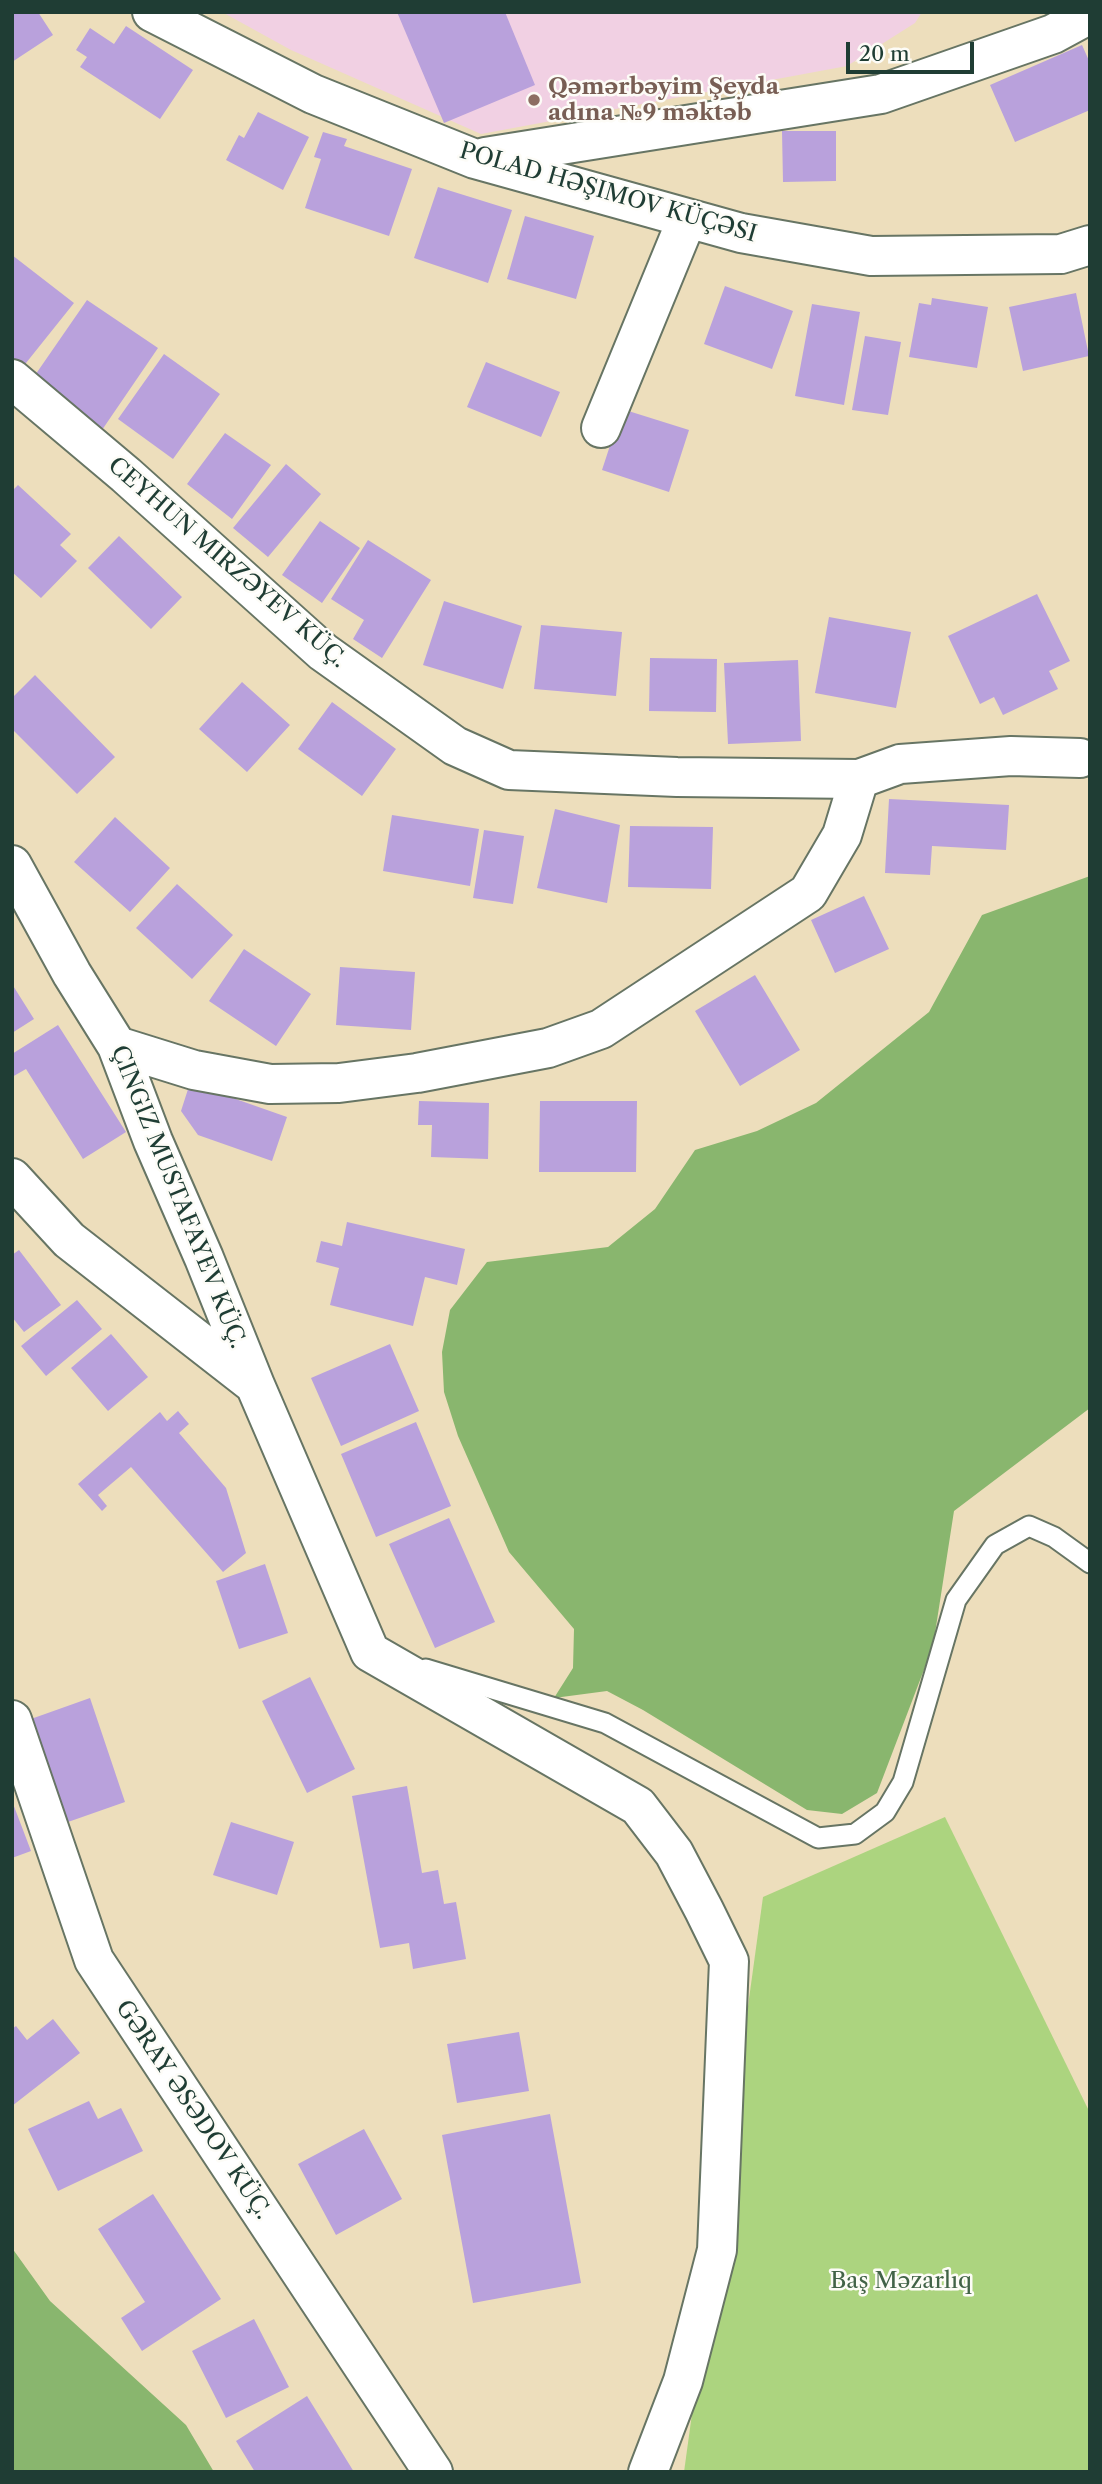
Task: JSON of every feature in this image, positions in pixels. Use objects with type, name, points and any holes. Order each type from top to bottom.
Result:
[{"type":"street","name":"POLAD HƏŞIMOV KÜÇƏSI","points":[[152,12],[313,94],[475,159],[741,233],[871,256],[1061,254],[1090,245]]},
{"type":"street","points":[[475,159],[881,93],[1053,34],[1090,14]]},
{"type":"street","points":[[601,428],[687,219]]},
{"type":"street","name":"CEYHUN MIRZƏYEV KÜÇ.","points":[[12,379],[126,475],[323,652],[454,746],[509,770],[677,778],[859,779],[900,764],[1011,756],[1080,758]]},
{"type":"street","points":[[117,1046],[194,1070],[270,1084],[339,1083],[548,1048],[601,1030],[808,893],[842,835],[859,779]]},
{"type":"street","name":"ÇINGIZ MUSTAFAYEV KÜÇ.","points":[[12,865],[72,974],[117,1046],[255,1385],[370,1652]]},
{"type":"street","name":"ÇINGIZ MUSTAFAYEV KÜÇ.","points":[[12,1178],[69,1240],[255,1385]]},
{"type":"street","points":[[370,1652],[638,1805],[674,1853],[729,1961],[718,2250],[684,2381],[648,2472]]},
{"type":"street","name":"GƏRAY ƏSƏDOV KÜÇ.","points":[[12,1720],[94,1960],[433,2472]]},
{"type":"lane","points":[[370,1652],[605,1723],[818,1838],[855,1834],[885,1812],[903,1782],[956,1600],[995,1545],[1029,1526],[1054,1537],[1090,1563]]},
{"type":"shaded area","name":"Qəmərbəyim Şeyda adına №9 məktəb","points":[[222,12],[922,12],[915,23],[847,66],[481,134],[291,50]]},
{"type":"green space","points":[[1090,876],[1090,1408],[954,1511],[933,1646],[877,1793],[842,1814],[807,1810],[607,1691],[554,1698],[573,1668],[574,1629],[509,1552],[458,1436],[444,1392],[442,1352],[450,1310],[487,1262],[608,1247],[655,1209],[695,1150],[757,1131],[816,1103],[929,1012],[982,915]]},
{"type":"green space","name":"Baş Məzarlıq","points":[[945,1817],[1090,2113],[1090,2472],[684,2472],[763,1897]]},
{"type":"green space","points":[[12,2248],[50,2301],[186,2425],[214,2472],[12,2472]]},
{"type":"building","points":[[12,12],[38,12],[53,35],[12,62]]},
{"type":"building","points":[[397,12],[505,12],[535,85],[444,123]]},
{"type":"building","points":[[126,26],[193,70],[160,119],[80,67],[87,57],[76,50],[90,28],[114,44]]},
{"type":"building","points":[[1082,45],[1090,63],[1090,110],[1015,142],[990,85]]},
{"type":"building","points":[[258,112],[309,137],[283,190],[226,160],[239,135],[244,138]]},
{"type":"building","points":[[782,131],[836,131],[836,181],[783,182]]},
{"type":"building","points":[[323,132],[347,139],[344,146],[412,169],[389,236],[305,208],[321,159],[314,157]]},
{"type":"building","points":[[438,187],[512,210],[488,283],[414,258]]},
{"type":"building","points":[[525,216],[594,236],[576,299],[507,279]]},
{"type":"building","points":[[12,255],[74,303],[22,368],[12,360]]},
{"type":"building","points":[[725,286],[793,311],[772,369],[704,344]]},
{"type":"building","points":[[1076,293],[1089,356],[1023,371],[1009,307]]},
{"type":"building","points":[[932,298],[988,307],[977,368],[909,357],[919,303],[931,305]]},
{"type":"building","points":[[87,300],[158,348],[102,430],[31,381]]},
{"type":"building","points":[[812,304],[860,312],[844,405],[795,396]]},
{"type":"building","points":[[865,336],[901,342],[888,415],[852,410]]},
{"type":"building","points":[[164,354],[220,394],[173,459],[118,419]]},
{"type":"building","points":[[486,362],[560,392],[541,437],[467,407]]},
{"type":"building","points":[[622,409],[689,430],[669,492],[602,470]]},
{"type":"building","points":[[225,433],[271,465],[232,519],[187,484]]},
{"type":"building","points":[[286,464],[321,494],[268,557],[233,528]]},
{"type":"building","points":[[18,485],[71,534],[60,545],[77,561],[41,598],[12,572],[12,491]]},
{"type":"building","points":[[320,521],[360,548],[322,603],[282,575]]},
{"type":"building","points":[[119,536],[182,597],[151,629],[88,568]]},
{"type":"building","points":[[368,540],[431,580],[382,658],[353,639],[364,620],[331,599]]},
{"type":"building","points":[[1037,594],[1070,661],[1049,671],[1058,689],[1003,715],[994,697],[980,704],[948,636]]},
{"type":"building","points":[[444,601],[522,626],[503,689],[423,665]]},
{"type":"building","points":[[829,617],[911,632],[896,708],[815,693]]},
{"type":"building","points":[[541,625],[622,632],[616,696],[534,689]]},
{"type":"building","points":[[650,658],[717,659],[716,712],[649,711]]},
{"type":"building","points":[[798,660],[801,741],[728,744],[724,663]]},
{"type":"building","points":[[35,675],[115,757],[77,794],[12,729],[12,698]]},
{"type":"building","points":[[242,682],[290,725],[247,772],[199,729]]},
{"type":"building","points":[[332,702],[396,749],[362,796],[298,749]]},
{"type":"building","points":[[889,799],[1009,805],[1006,850],[932,846],[930,875],[885,873]]},
{"type":"building","points":[[555,809],[620,825],[607,903],[537,888]]},
{"type":"building","points":[[392,815],[479,829],[470,886],[383,871]]},
{"type":"building","points":[[115,817],[170,868],[130,912],[74,862]]},
{"type":"building","points":[[630,826],[713,827],[711,889],[628,887]]},
{"type":"building","points":[[484,830],[524,836],[513,904],[473,898]]},
{"type":"building","points":[[177,884],[233,935],[192,979],[136,928]]},
{"type":"building","points":[[864,896],[889,949],[835,973],[811,920]]},
{"type":"building","points":[[244,949],[311,994],[276,1046],[209,1001]]},
{"type":"building","points":[[340,967],[415,972],[411,1030],[336,1025]]},
{"type":"building","points":[[755,975],[800,1050],[740,1086],[695,1011]]},
{"type":"building","points":[[12,984],[34,1019],[12,1033]]},
{"type":"building","points":[[58,1025],[126,1132],[83,1159],[26,1069],[12,1077],[12,1054]]},
{"type":"building","points":[[190,1083],[287,1117],[272,1161],[198,1135],[181,1111]]},
{"type":"building","points":[[419,1101],[489,1103],[488,1159],[431,1157],[432,1125],[418,1125]]},
{"type":"building","points":[[540,1101],[637,1101],[636,1172],[539,1172]]},
{"type":"building","points":[[347,1222],[465,1249],[457,1285],[425,1277],[413,1326],[330,1305],[339,1268],[316,1262],[321,1241],[342,1246]]},
{"type":"building","points":[[19,1250],[61,1305],[24,1332],[12,1317],[12,1255]]},
{"type":"building","points":[[77,1300],[102,1329],[46,1376],[21,1346]]},
{"type":"building","points":[[111,1334],[148,1377],[108,1411],[71,1368]]},
{"type":"building","points":[[390,1344],[419,1411],[341,1446],[311,1378]]},
{"type":"building","points":[[178,1411],[189,1424],[179,1433],[226,1488],[246,1553],[223,1572],[131,1467],[98,1495],[107,1506],[102,1511],[78,1484],[160,1412],[167,1421]]},
{"type":"building","points":[[416,1422],[451,1506],[376,1537],[341,1454]]},
{"type":"building","points":[[449,1518],[495,1622],[435,1648],[389,1544]]},
{"type":"building","points":[[265,1564],[288,1633],[239,1649],[216,1581]]},
{"type":"building","points":[[310,1677],[355,1769],[307,1793],[262,1701]]},
{"type":"building","points":[[90,1698],[125,1802],[68,1822],[31,1719]]},
{"type":"building","points":[[407,1786],[422,1873],[438,1870],[444,1904],[456,1902],[466,1959],[413,1969],[409,1943],[380,1948],[352,1796]]},
{"type":"building","points":[[12,1801],[31,1851],[12,1858]]},
{"type":"building","points":[[231,1822],[294,1842],[277,1895],[213,1875]]},
{"type":"building","points":[[53,2019],[80,2053],[12,2106],[12,2029],[16,2026],[27,2040]]},
{"type":"building","points":[[519,2032],[529,2091],[457,2103],[447,2044]]},
{"type":"building","points":[[89,2101],[98,2119],[121,2108],[143,2151],[58,2191],[28,2129]]},
{"type":"building","points":[[550,2114],[581,2283],[473,2303],[442,2135]]},
{"type":"building","points":[[364,2129],[402,2199],[336,2235],[298,2164]]},
{"type":"building","points":[[153,2194],[221,2299],[142,2351],[121,2318],[145,2302],[98,2229]]},
{"type":"building","points":[[254,2319],[289,2387],[226,2418],[192,2351]]},
{"type":"building","points":[[307,2396],[354,2472],[255,2472],[236,2441]]},
{"type":"place","name":"Qəmərbəyim Şeyda adına №9 məktəb","points":[[534,100]]}]
